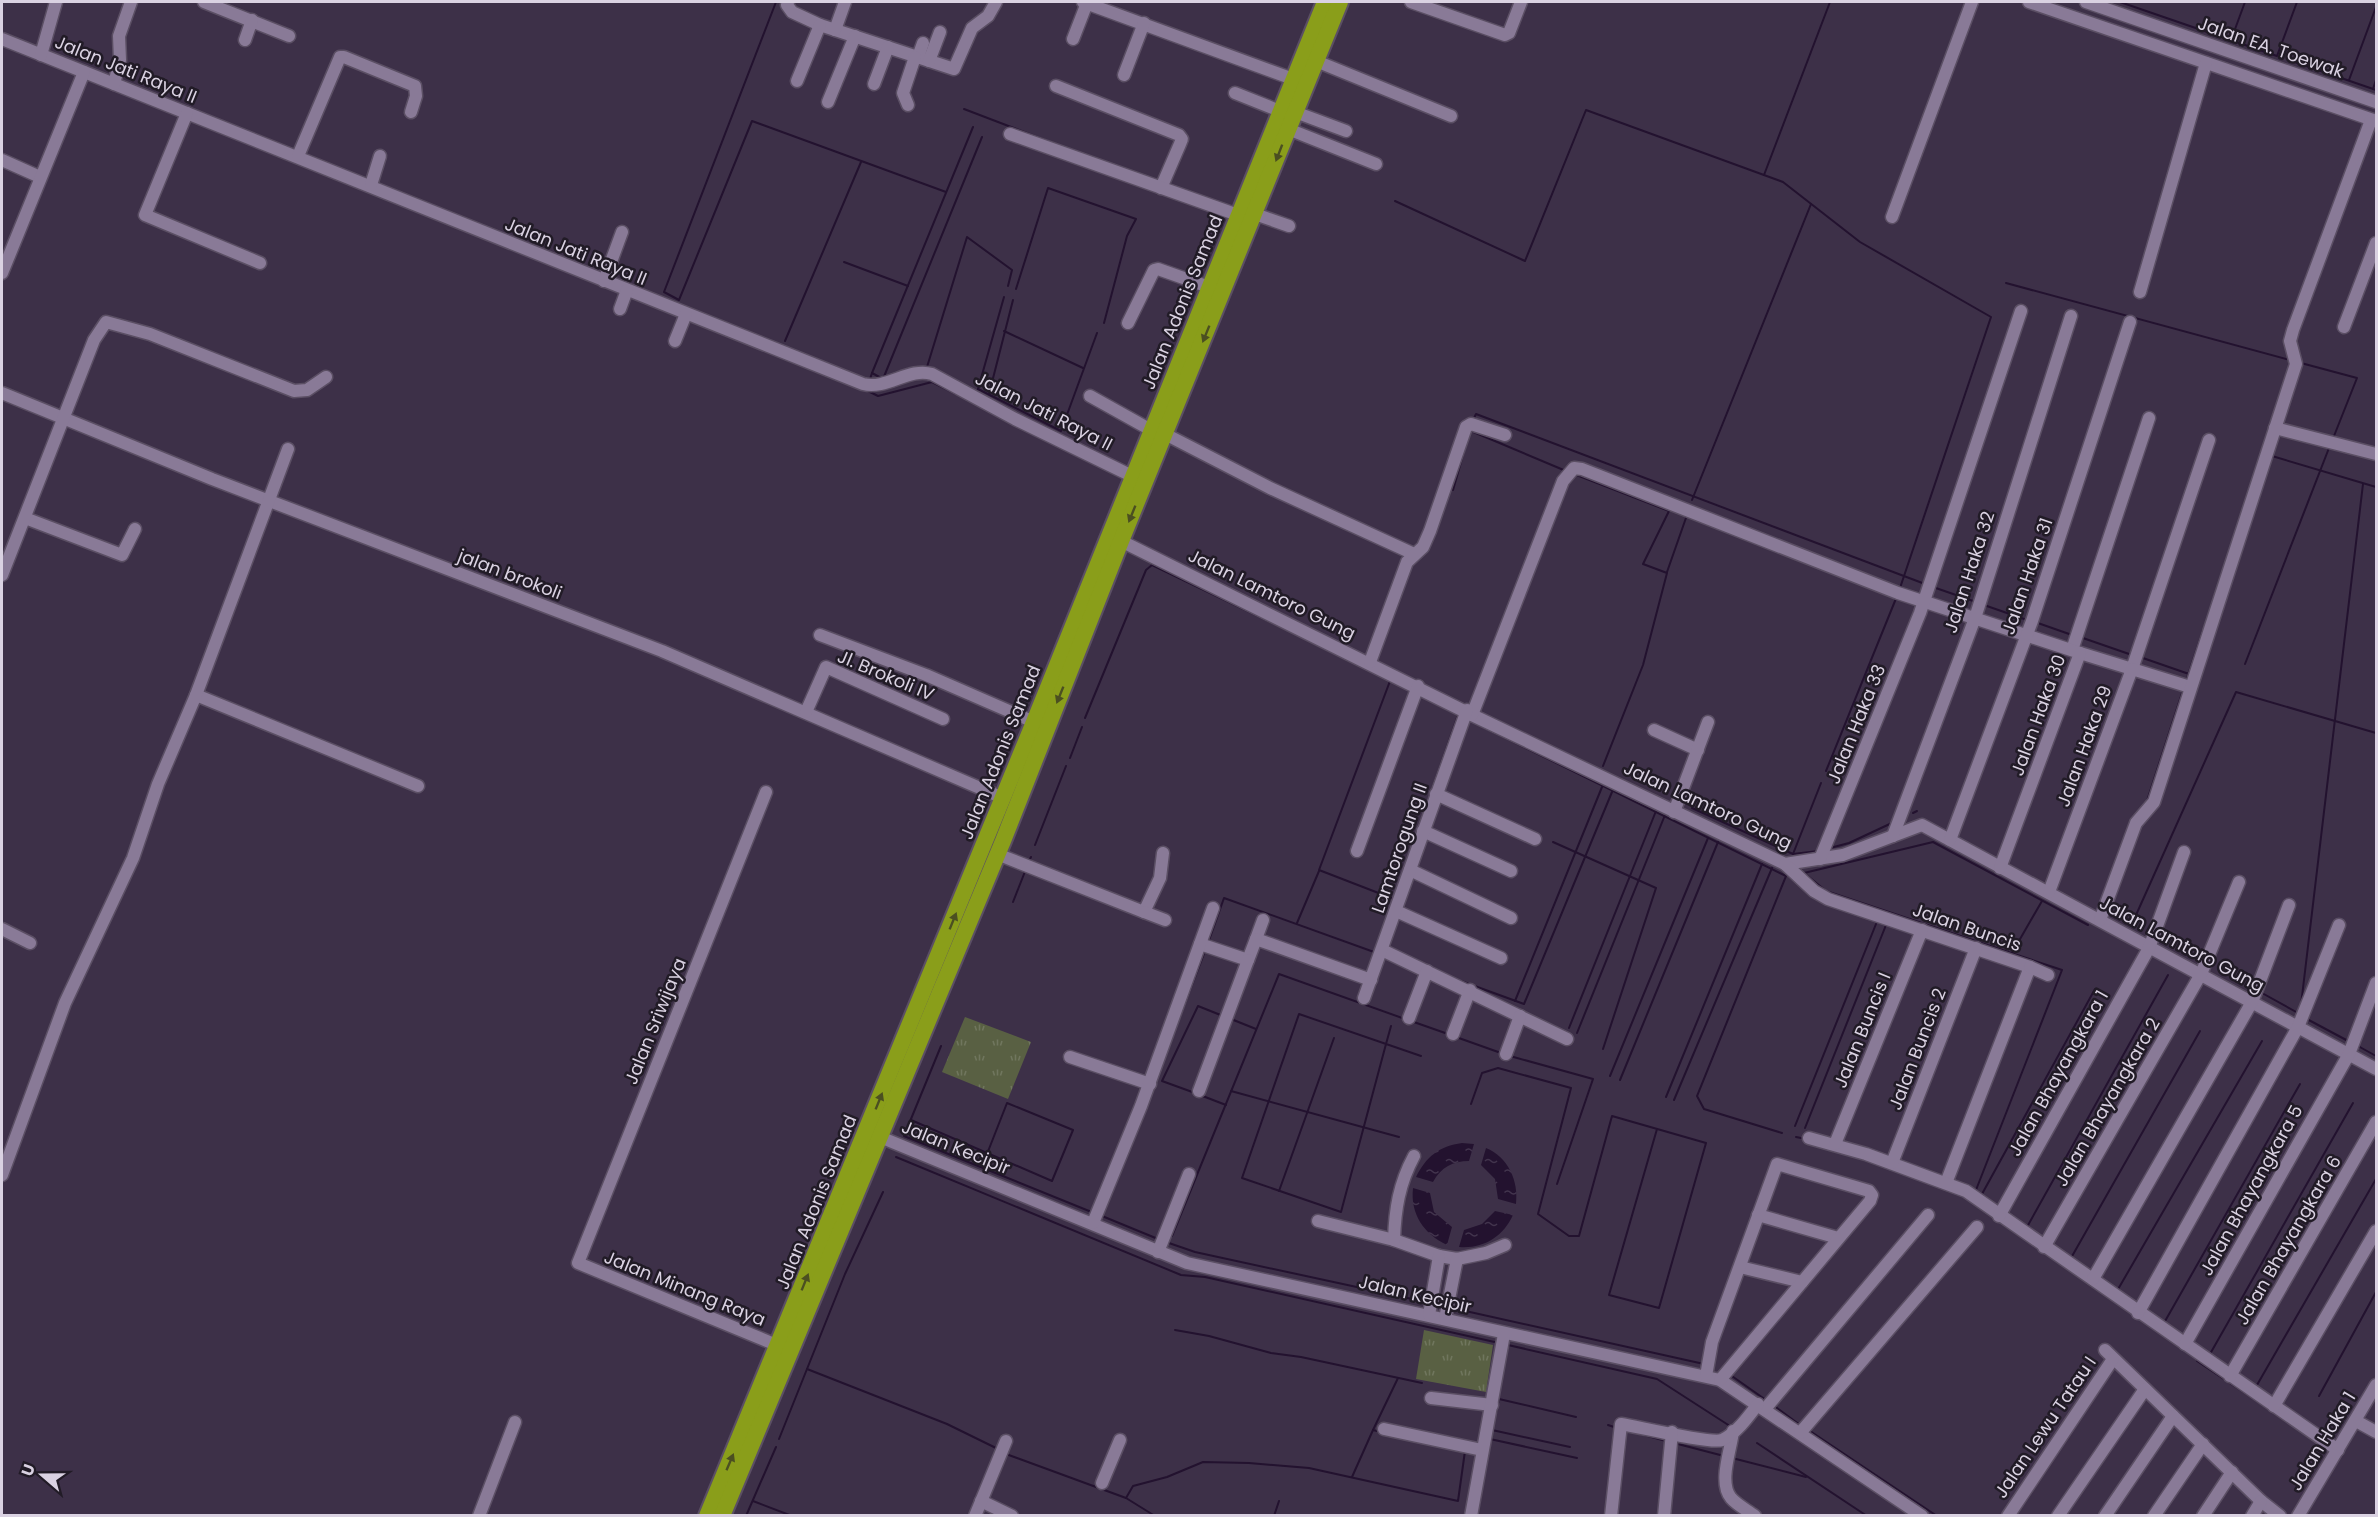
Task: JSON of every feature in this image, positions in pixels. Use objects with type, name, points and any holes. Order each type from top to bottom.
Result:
[{"type":"highway","name":"Jalan Adonis Samad","points":[[707,1515],[750,1431],[778,1346],[943,965],[1002,798],[1132,476],[1158,432],[1209,287],[1238,215],[1288,112],[1293,79],[1325,2]]},
{"type":"highway","points":[[722,1515],[750,1431],[880,1137],[943,965],[998,854],[1121,541],[1158,432],[1294,132],[1288,112],[1321,63],[1340,2]]},
{"type":"street","points":[[41,55],[56,2]]},
{"type":"street","points":[[114,84],[120,60],[118,36],[130,2]]},
{"type":"street","points":[[204,2],[289,36]]},
{"type":"street","points":[[788,2],[788,8],[792,12],[820,25],[955,69],[972,28],[988,16],[996,2]]},
{"type":"street","points":[[835,30],[845,2]]},
{"type":"street","points":[[1073,39],[1085,2],[1293,79]]},
{"type":"street","points":[[1411,2],[1434,5],[1507,35],[1521,2]]},
{"type":"street","points":[[1892,217],[1972,2]]},
{"type":"street","points":[[2030,2],[2374,120],[2293,330],[2290,341],[2296,362],[2154,802],[2139,820],[2100,920]]},
{"type":"street","name":"Jalan EA. Toewak","points":[[2086,2],[2376,102]]},
{"type":"street","points":[[245,40],[252,20]]},
{"type":"street","points":[[1124,75],[1144,23]]},
{"type":"street","points":[[797,81],[820,25]]},
{"type":"street","points":[[908,105],[903,93],[921,58],[940,32]]},
{"type":"street","points":[[828,102],[855,36]]},
{"type":"street","name":"Jalan Jati Raya II","points":[[2,39],[371,185],[686,314],[870,385],[879,385],[922,371],[932,374],[1015,419],[1132,476]]},
{"type":"street","points":[[921,58],[923,43]]},
{"type":"street","points":[[874,84],[888,46]]},
{"type":"street","points":[[298,156],[342,57],[415,86],[416,96],[411,112]]},
{"type":"street","points":[[1321,63],[1451,116]]},
{"type":"street","points":[[2139,292],[2206,63]]},
{"type":"street","points":[[2,273],[84,72]]},
{"type":"street","points":[[1056,86],[1179,135],[1182,139],[1161,188]]},
{"type":"street","points":[[1235,93],[1346,131]]},
{"type":"street","points":[[187,112],[145,214],[260,263]]},
{"type":"street","points":[[1294,132],[1376,165]]},
{"type":"street","points":[[1010,134],[1238,215]]},
{"type":"street","points":[[371,185],[380,156]]},
{"type":"street","points":[[2,160],[40,177]]},
{"type":"street","points":[[1255,214],[1284,224]]},
{"type":"street","points":[[604,281],[622,232]]},
{"type":"street","points":[[2344,327],[2376,243]]},
{"type":"street","points":[[1128,322],[1154,270],[1158,269],[1209,287]]},
{"type":"street","points":[[620,309],[627,290]]},
{"type":"street","name":"Jalan Haka 33","points":[[1820,859],[1924,602],[2021,311]]},
{"type":"street","points":[[675,341],[686,314]]},
{"type":"street","name":"Jalan Haka 32","points":[[1893,836],[2072,316]]},
{"type":"street","points":[[2,575],[94,340],[106,322],[150,334],[294,390],[307,390],[326,377]]},
{"type":"street","name":"Jalan Haka 31","points":[[1950,840],[2026,636],[2130,322]]},
{"type":"street","name":"jalan brokoli","points":[[2,393],[269,500],[662,651],[806,712],[935,771],[1002,798]]},
{"type":"street","points":[[1090,396],[1270,488],[1413,554]]},
{"type":"street","points":[[2149,418],[2076,651],[2132,669],[2209,440]]},
{"type":"street","points":[[1370,662],[1401,577],[1413,554],[1422,549],[1430,531],[1467,425],[1471,424],[1505,435]]},
{"type":"street","points":[[2275,428],[2376,454]]},
{"type":"street","points":[[2,1175],[65,1003],[133,858],[158,784],[196,695],[288,450]]},
{"type":"street","name":"Lamtorogung II","points":[[1364,998],[1436,794],[1563,481],[1574,468],[1613,479],[1924,602]]},
{"type":"street","points":[[25,518],[122,555],[135,529]]},
{"type":"street","name":"Jalan Lamtoro Gung","points":[[1121,541],[1785,864],[1843,855],[1922,825],[2376,1069]]},
{"type":"street","name":"Jalan Haka 30","points":[[1924,602],[2076,651],[2001,868]]},
{"type":"street","points":[[820,635],[926,675],[1034,722]]},
{"type":"street","name":"Jl. Brokoli IV","points":[[806,712],[824,667],[943,719]]},
{"type":"street","name":"Jalan Haka 29","points":[[2049,892],[2132,669],[2190,687]]},
{"type":"street","points":[[1357,851],[1418,686]]},
{"type":"street","points":[[196,695],[418,786]]},
{"type":"street","points":[[1674,812],[1708,723]]},
{"type":"street","points":[[1654,730],[1698,750]]},
{"type":"street","name":"Jalan Sriwijaya","points":[[578,1263],[766,792]]},
{"type":"street","points":[[1436,794],[1535,839]]},
{"type":"street","points":[[1423,831],[1511,871]]},
{"type":"street","name":"Jalan Bhayangkara 1","points":[[2000,1216],[2149,948],[2184,852]]},
{"type":"street","points":[[1144,912],[1160,878],[1163,853]]},
{"type":"street","points":[[998,854],[1165,920]]},
{"type":"street","name":"Jalan Buncis","points":[[1785,864],[1814,891],[1828,899],[2030,967],[1946,1183]]},
{"type":"street","points":[[1410,870],[1511,918]]},
{"type":"street","name":"Jalan Bhayangkara 2","points":[[2044,1247],[2201,974],[2239,882]]},
{"type":"street","points":[[2092,1280],[2252,1002],[2289,905]]},
{"type":"street","points":[[1096,1215],[1206,945],[1213,909]]},
{"type":"street","points":[[1396,911],[1501,958]]},
{"type":"street","points":[[1199,1090],[1263,920]]},
{"type":"street","points":[[2138,1313],[2298,1027],[2339,925]]},
{"type":"street","points":[[2,929],[30,943]]},
{"type":"street","name":"Jalan Buncis I","points":[[1835,1144],[1922,930]]},
{"type":"street","points":[[1256,939],[1371,980]]},
{"type":"street","points":[[1206,945],[1248,960]]},
{"type":"street","name":"Jalan Buncis 2","points":[[1892,1163],[1976,948]]},
{"type":"street","points":[[1382,950],[1470,990],[1567,1039]]},
{"type":"street","points":[[2030,967],[2048,975]]},
{"type":"street","points":[[1409,1018],[1426,970]]},
{"type":"street","name":"Jalan Bhayangkara 5","points":[[2185,1344],[2349,1054],[2376,983]]},
{"type":"street","points":[[1453,1034],[1470,990]]},
{"type":"street","points":[[1506,1054],[1520,1016]]},
{"type":"street","points":[[1070,1057],[1150,1083]]},
{"type":"street","name":"Jalan Bhayangkara 6","points":[[2230,1376],[2376,1122]]},
{"type":"street","name":"Jalan Kecipir","points":[[880,1137],[1096,1215],[1161,1244],[1187,1263],[1429,1315],[1503,1341],[1707,1369],[1725,1375],[1803,1428],[1922,1515]]},
{"type":"street","points":[[1809,1137],[1892,1163],[1973,1195],[2138,1313],[2338,1450]]},
{"type":"street","points":[[1394,1240],[1394,1214],[1398,1193],[1414,1156]]},
{"type":"street","points":[[1707,1369],[1777,1164],[1869,1191],[1872,1195],[1870,1201],[1725,1375]]},
{"type":"street","points":[[1161,1244],[1189,1174]]},
{"type":"street","points":[[1758,1215],[1838,1238]]},
{"type":"street","points":[[1611,1515],[1621,1424],[1672,1432],[1706,1442],[1722,1440],[1766,1403],[1928,1215]]},
{"type":"street","points":[[1318,1221],[1394,1240],[1439,1257],[1457,1259],[1486,1253],[1505,1245]]},
{"type":"street","points":[[1803,1428],[1977,1227]]},
{"type":"street","points":[[2274,1406],[2376,1231]]},
{"type":"street","points":[[1429,1315],[1439,1257]]},
{"type":"street","points":[[1445,1319],[1457,1259]]},
{"type":"street","name":"Jalan Minang Raya","points":[[578,1263],[778,1346]]},
{"type":"street","points":[[1740,1267],[1802,1282]]},
{"type":"street","points":[[1471,1512],[1503,1341]]},
{"type":"street","name":"Jalan Lewu Tatau I","points":[[2008,1515],[2109,1354],[2145,1389]]},
{"type":"street","name":"Jalan Haka 1","points":[[2298,1515],[2376,1385]]},
{"type":"street","points":[[2058,1515],[2145,1389],[2261,1502],[2280,1515]]},
{"type":"street","points":[[1431,1398],[1492,1406]]},
{"type":"street","points":[[2105,1515],[2173,1416]]},
{"type":"street","points":[[2356,1421],[2376,1432]]},
{"type":"street","points":[[479,1515],[515,1422]]},
{"type":"street","points":[[1384,1429],[1482,1450]]},
{"type":"street","points":[[1733,1431],[1726,1477],[1728,1491],[1734,1501],[1755,1515]]},
{"type":"street","points":[[1664,1515],[1672,1432]]},
{"type":"street","points":[[1102,1483],[1120,1440]]},
{"type":"street","points":[[975,1515],[1006,1441]]},
{"type":"street","points":[[2154,1515],[2203,1444]]},
{"type":"street","points":[[2203,1515],[2232,1472]]},
{"type":"street","points":[[981,1502],[1012,1515]]},
{"type":"street","points":[[2252,1515],[2261,1502]]},
{"type":"green space","points":[[965,1017],[1031,1042],[1008,1099],[942,1072]]},
{"type":"green space","points":[[1424,1330],[1493,1345],[1486,1392],[1416,1379]]},
{"type":"water","points":[[1462,1143],[1474,1144],[1469,1161],[1448,1166],[1433,1182],[1416,1177],[1434,1154]]},
{"type":"water","points":[[1486,1148],[1500,1157],[1510,1171],[1516,1187],[1516,1204],[1498,1199],[1495,1179],[1481,1165]]},
{"type":"water","points":[[1413,1188],[1430,1193],[1434,1212],[1452,1227],[1447,1245],[1432,1235],[1420,1222],[1414,1206]]},
{"type":"water","points":[[1495,1211],[1513,1215],[1504,1230],[1484,1244],[1459,1247],[1464,1230],[1482,1224]]},
{"type":"waterway","points":[[776,2],[664,292],[679,300],[752,121],[946,192]]},
{"type":"waterway","points":[[1764,175],[1830,2]]},
{"type":"waterway","points":[[2120,2],[2277,56],[2297,2]]},
{"type":"waterway","points":[[2231,40],[2245,2]]},
{"type":"waterway","points":[[2349,80],[2376,7]]},
{"type":"waterway","points":[[2289,60],[2376,90]]},
{"type":"waterway","points":[[2373,89],[2376,80]]},
{"type":"waterway","points":[[964,109],[1058,145]]},
{"type":"waterway","points":[[1395,201],[1525,261],[1586,110],[1783,182],[1860,242],[1991,317],[1900,588]]},
{"type":"waterway","points":[[872,373],[973,127]]},
{"type":"waterway","points":[[870,379],[872,373],[883,379],[982,137]]},
{"type":"waterway","points":[[785,341],[861,162]]},
{"type":"waterway","points":[[1016,289],[1048,188],[1136,219],[1127,236],[1104,323]]},
{"type":"waterway","points":[[1692,500],[1811,204]]},
{"type":"waterway","points":[[927,367],[967,237],[1012,270],[1008,286]]},
{"type":"waterway","points":[[844,262],[908,286]]},
{"type":"waterway","points":[[2006,283],[2290,360]]},
{"type":"waterway","points":[[978,389],[1004,297]]},
{"type":"waterway","points":[[989,394],[1013,300]]},
{"type":"waterway","points":[[1004,331],[1083,368]]},
{"type":"waterway","points":[[977,392],[978,389],[1061,431],[1097,333]]},
{"type":"waterway","points":[[2301,363],[2357,378],[2334,436]]},
{"type":"waterway","points":[[866,390],[878,396],[932,382],[956,394]]},
{"type":"waterway","points":[[1474,418],[1476,414],[1925,584]]},
{"type":"waterway","points":[[1471,431],[1566,471]]},
{"type":"waterway","points":[[1453,490],[1467,441]]},
{"type":"waterway","points":[[2245,664],[2329,448]]},
{"type":"waterway","points":[[2271,459],[2272,456],[2376,487]]},
{"type":"waterway","points":[[1574,474],[1669,511],[1643,564],[1667,573],[1643,665],[1603,766]]},
{"type":"waterway","points":[[2301,1005],[2363,484]]},
{"type":"waterway","points":[[1667,572],[1687,515]]},
{"type":"waterway","points":[[1085,718],[1146,570],[1152,565],[1287,630]]},
{"type":"waterway","points":[[1933,587],[1976,602]]},
{"type":"waterway","points":[[1826,771],[1897,596]]},
{"type":"waterway","points":[[1984,605],[2027,620]]},
{"type":"waterway","points":[[2035,622],[2072,635]]},
{"type":"waterway","points":[[2186,681],[2203,630]]},
{"type":"waterway","points":[[2080,637],[2132,655]]},
{"type":"waterway","points":[[2140,657],[2189,674]]},
{"type":"waterway","points":[[1390,681],[1319,870],[1394,899]]},
{"type":"waterway","points":[[2146,804],[2183,690]]},
{"type":"waterway","points":[[2132,924],[2236,692],[2376,733]]},
{"type":"waterway","points":[[1418,829],[1458,715],[1451,711]]},
{"type":"waterway","points":[[1469,720],[1786,876],[1697,1096],[1704,1109],[1782,1133]]},
{"type":"waterway","points":[[1070,758],[1082,727]]},
{"type":"waterway","points":[[1035,845],[1066,766]]},
{"type":"waterway","points":[[1793,854],[1821,783]]},
{"type":"waterway","points":[[1515,1001],[1602,787]]},
{"type":"waterway","points":[[1461,981],[1524,1004],[1612,792]]},
{"type":"waterway","points":[[1692,808],[1793,854],[1818,851]]},
{"type":"waterway","points":[[1569,1028],[1656,811]]},
{"type":"waterway","points":[[1913,813],[1917,811]]},
{"type":"waterway","points":[[1577,1033],[1665,815]]},
{"type":"waterway","points":[[1830,848],[1849,843],[1894,822]]},
{"type":"waterway","points":[[1610,1076],[1708,838]]},
{"type":"waterway","points":[[1553,842],[1656,888],[1603,1049]]},
{"type":"waterway","points":[[1620,1080],[1718,842]]},
{"type":"waterway","points":[[1998,1206],[1976,1190],[2062,970],[1826,891],[1804,873],[1933,842],[2088,925]]},
{"type":"waterway","points":[[1028,863],[1031,857]]},
{"type":"waterway","points":[[1666,1097],[1762,864]]},
{"type":"waterway","points":[[1674,1100],[1772,868]]},
{"type":"waterway","points":[[1013,902],[1026,869]]},
{"type":"waterway","points":[[1297,923],[1319,871]]},
{"type":"waterway","points":[[1208,943],[1224,898],[1374,952]]},
{"type":"waterway","points":[[2110,912],[2114,900]]},
{"type":"waterway","points":[[2012,953],[2042,901]]},
{"type":"waterway","points":[[1795,1126],[1876,924]]},
{"type":"waterway","points":[[1805,1128],[1886,925]]},
{"type":"waterway","points":[[1179,1019],[1205,951]]},
{"type":"waterway","points":[[1172,1236],[1279,974],[1405,1019]]},
{"type":"waterway","points":[[2027,1227],[2168,975]]},
{"type":"waterway","points":[[1982,1194],[2095,989]]},
{"type":"waterway","points":[[2262,993],[2298,1013]]},
{"type":"waterway","points":[[1195,1093],[1162,1081],[1198,1006],[1223,1016]]},
{"type":"waterway","points":[[1391,1026],[1386,1044],[1341,1212],[1242,1178],[1299,1014],[1421,1056]]},
{"type":"waterway","points":[[2305,1018],[2350,1042]]},
{"type":"waterway","points":[[1231,1019],[1256,1029]]},
{"type":"waterway","points":[[1411,1021],[1448,1034]]},
{"type":"waterway","points":[[2071,1258],[2200,1031]]},
{"type":"waterway","points":[[1456,1037],[1501,1053]]},
{"type":"waterway","points":[[1279,1191],[1334,1038]]},
{"type":"waterway","points":[[2117,1291],[2262,1041]]},
{"type":"waterway","points":[[941,1046],[904,1136],[1094,1213]]},
{"type":"waterway","points":[[2358,1046],[2376,1056]]},
{"type":"waterway","points":[[1510,1056],[1593,1079],[1557,1184]]},
{"type":"waterway","points":[[1471,1104],[1482,1073],[1498,1068],[1571,1088],[1538,1214],[1569,1236],[1579,1236],[1612,1116],[1706,1143],[1659,1308],[1609,1295],[1657,1129]]},
{"type":"waterway","points":[[2164,1323],[2300,1084]]},
{"type":"waterway","points":[[1231,1091],[1399,1137]]},
{"type":"waterway","points":[[1200,1095],[1226,1105]]},
{"type":"waterway","points":[[911,1120],[1052,1181],[1073,1130],[1007,1103],[987,1154]]},
{"type":"waterway","points":[[2210,1354],[2353,1103]]},
{"type":"waterway","points":[[1796,1137],[1801,1138]]},
{"type":"waterway","points":[[896,1157],[1181,1275],[1205,1277],[1499,1343]]},
{"type":"waterway","points":[[2257,1385],[2376,1179]]},
{"type":"waterway","points":[[779,1439],[845,1274],[883,1192]]},
{"type":"waterway","points":[[1102,1216],[1158,1239]]},
{"type":"waterway","points":[[1166,1242],[1195,1252],[1426,1302]]},
{"type":"waterway","points":[[2319,1396],[2376,1292]]},
{"type":"waterway","points":[[1452,1308],[1704,1364]]},
{"type":"waterway","points":[[1175,1330],[1209,1336],[1271,1353],[1301,1357],[1422,1383]]},
{"type":"waterway","points":[[1508,1345],[1657,1379],[1733,1428]]},
{"type":"waterway","points":[[2197,1361],[2285,1420]]},
{"type":"waterway","points":[[807,1369],[947,1424],[998,1449]]},
{"type":"waterway","points":[[1729,1374],[1766,1400]]},
{"type":"waterway","points":[[1381,1432],[1373,1430],[1398,1378]]},
{"type":"waterway","points":[[1496,1413],[1499,1399],[1576,1417]]},
{"type":"waterway","points":[[1773,1405],[1800,1425]]},
{"type":"waterway","points":[[1608,1425],[1617,1428]]},
{"type":"waterway","points":[[1807,1429],[1937,1516]]},
{"type":"waterway","points":[[1352,1477],[1373,1430]]},
{"type":"waterway","points":[[1492,1430],[1570,1447]]},
{"type":"waterway","points":[[1637,1433],[1666,1441]]},
{"type":"waterway","points":[[1490,1439],[1577,1458]]},
{"type":"waterway","points":[[1674,1443],[1724,1456]]},
{"type":"waterway","points":[[1757,1443],[1867,1516]]},
{"type":"waterway","points":[[746,1516],[776,1447]]},
{"type":"waterway","points":[[1006,1454],[1126,1498],[1133,1486],[1167,1477],[1203,1462],[1309,1468],[1458,1501],[1465,1451]]},
{"type":"waterway","points":[[1736,1459],[1806,1477]]},
{"type":"waterway","points":[[1479,1505],[1481,1495]]},
{"type":"waterway","points":[[1126,1498],[1155,1516]]},
{"type":"waterway","points":[[753,1501],[792,1516]]},
{"type":"waterway","points":[[1274,1516],[1279,1501]]}]
